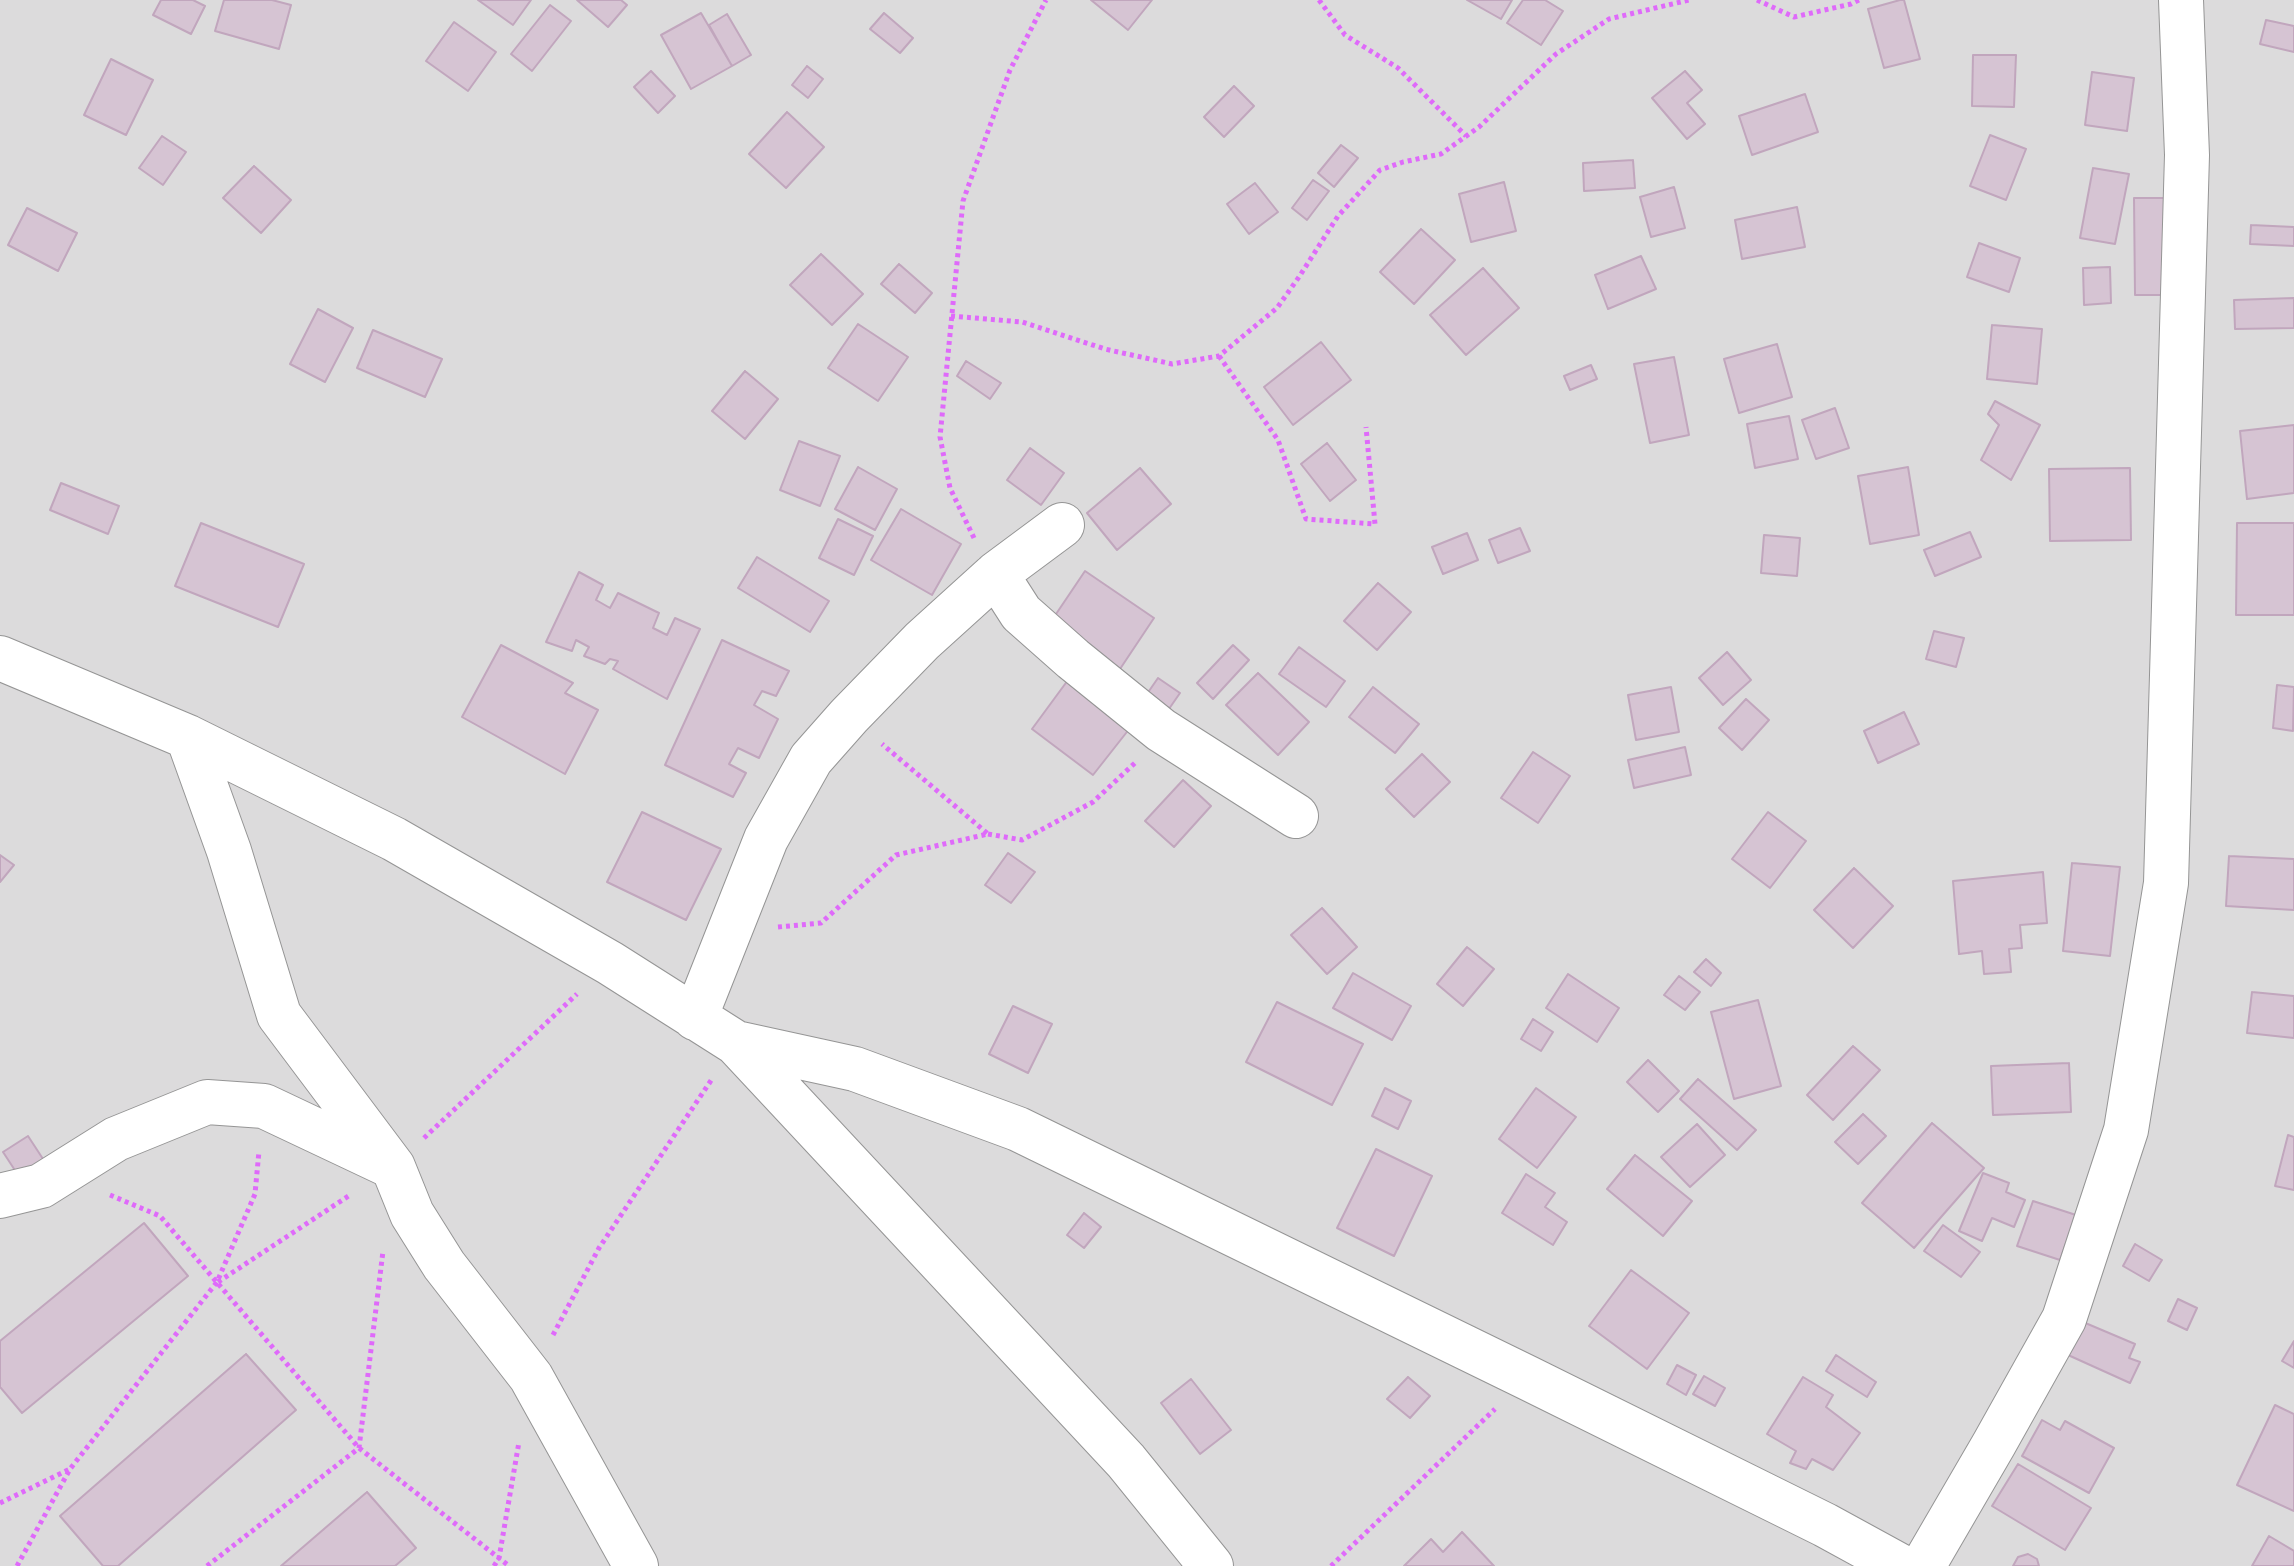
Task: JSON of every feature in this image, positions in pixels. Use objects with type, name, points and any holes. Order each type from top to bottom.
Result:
[{"type":"street","points":[[1923,1566],[2064,1319],[2126,1130],[2166,883],[2187,155],[2181,0]]},
{"type":"street","points":[[695,1018],[766,839],[811,759],[922,641],[996,574],[1062,525]]},
{"type":"street","points":[[996,574],[1021,613],[1161,730],[1296,816]]},
{"type":"street","points":[[0,658],[188,737],[394,839],[610,963],[736,1043],[1126,1461],[1211,1566]]},
{"type":"street","points":[[188,737],[229,851],[279,1015],[393,1167],[412,1214],[444,1265],[531,1377],[636,1566]]},
{"type":"street","points":[[736,1043],[855,1069],[1018,1129],[1825,1525],[1900,1566]]},
{"type":"street","points":[[21,1191],[116,1139],[207,1102],[264,1106],[393,1167]]},
{"type":"path","points":[[996,574],[969,530],[950,488],[940,437],[963,201],[1010,70],[1046,0]]},
{"type":"path","points":[[1319,0],[1345,35],[1398,68],[1466,136]]},
{"type":"path","points":[[951,316],[1022,322],[1105,349],[1172,364],[1219,356],[1277,308],[1338,216],[1380,170],[1441,154],[1479,127],[1556,54],[1609,19],[1689,0]]},
{"type":"path","points":[[1757,0],[1794,17],[1859,0]]},
{"type":"path","points":[[1219,356],[1278,440],[1306,519],[1375,524],[1366,427]]},
{"type":"path","points":[[849,716],[988,834]]},
{"type":"path","points":[[729,931],[821,923],[896,855],[988,834],[1022,840],[1093,802],[1131,769],[1161,730]]},
{"type":"path","points":[[494,1566],[499,1558],[531,1377],[599,1248],[736,1043]]},
{"type":"path","points":[[17,1566],[70,1469],[217,1282],[255,1194],[264,1106]]},
{"type":"path","points":[[21,1191],[111,1195],[160,1216],[359,1448],[509,1566]]},
{"type":"path","points":[[207,1566],[359,1448],[384,1245]]},
{"type":"path","points":[[1331,1566],[1528,1378]]},
{"type":"path","points":[[0,1503],[70,1469]]},
{"type":"shaded area","points":[[0,0],[2294,0],[2294,1566],[0,1566]]},
{"type":"building","points":[[161,0],[193,0],[205,6],[191,34],[153,15]]},
{"type":"building","points":[[224,0],[272,0],[291,5],[279,49],[215,31]]},
{"type":"building","points":[[478,0],[531,0],[513,25]]},
{"type":"building","points":[[577,0],[621,0],[627,5],[608,27]]},
{"type":"building","points":[[1091,0],[1152,0],[1128,30]]},
{"type":"building","points":[[1467,0],[1512,0],[1501,19]]},
{"type":"building","points":[[1523,0],[1545,0],[1563,11],[1541,45],[1507,23]]},
{"type":"building","points":[[1904,0],[1920,59],[1884,68],[1868,9]]},
{"type":"building","points":[[550,5],[571,21],[532,71],[511,54]]},
{"type":"building","points":[[701,13],[732,66],[691,89],[661,35]]},
{"type":"building","points":[[884,13],[913,38],[900,53],[870,29]]},
{"type":"building","points":[[727,14],[751,55],[732,66],[709,25]]},
{"type":"building","points":[[2266,20],[2294,26],[2294,52],[2260,44]]},
{"type":"building","points":[[454,22],[496,52],[468,91],[426,61]]},
{"type":"building","points":[[1973,55],[2016,55],[2014,107],[1972,106]]},
{"type":"building","points":[[111,59],[153,80],[126,135],[84,115]]},
{"type":"building","points":[[807,66],[823,79],[808,98],[792,85]]},
{"type":"building","points":[[651,71],[675,96],[658,113],[634,87]]},
{"type":"building","points":[[1685,71],[1702,90],[1687,103],[1705,124],[1687,139],[1652,98]]},
{"type":"building","points":[[2092,72],[2134,78],[2127,131],[2085,125]]},
{"type":"building","points":[[1234,86],[1254,106],[1224,137],[1204,117]]},
{"type":"building","points":[[1805,94],[1818,132],[1752,155],[1739,116]]},
{"type":"building","points":[[787,112],[824,147],[786,188],[749,154]]},
{"type":"building","points":[[1990,135],[2026,149],[2006,200],[1970,186]]},
{"type":"building","points":[[162,136],[186,152],[163,185],[139,168]]},
{"type":"building","points":[[1341,145],[1358,158],[1334,187],[1318,173]]},
{"type":"building","points":[[1633,160],[1635,188],[1584,191],[1583,163]]},
{"type":"building","points":[[254,166],[291,200],[261,233],[223,198]]},
{"type":"building","points":[[2093,168],[2129,174],[2115,244],[2080,238]]},
{"type":"building","points":[[1313,180],[1329,191],[1307,220],[1292,208]]},
{"type":"building","points":[[1504,182],[1516,231],[1471,242],[1459,194]]},
{"type":"building","points":[[1255,183],[1278,212],[1249,234],[1227,204]]},
{"type":"building","points":[[1674,187],[1685,228],[1651,237],[1640,197]]},
{"type":"building","points":[[2134,198],[2166,198],[2166,295],[2135,295]]},
{"type":"building","points":[[1797,207],[1805,247],[1742,259],[1735,220]]},
{"type":"building","points":[[27,208],[77,233],[58,271],[8,245]]},
{"type":"building","points":[[2251,225],[2294,227],[2294,246],[2250,244]]},
{"type":"building","points":[[1421,229],[1455,260],[1414,304],[1380,272]]},
{"type":"building","points":[[1979,243],[2020,258],[2009,292],[1967,277]]},
{"type":"building","points":[[821,254],[863,294],[832,325],[790,285]]},
{"type":"building","points":[[1641,256],[1656,289],[1608,309],[1595,275]]},
{"type":"building","points":[[899,264],[932,293],[915,313],[881,284]]},
{"type":"building","points":[[2110,267],[2111,303],[2084,305],[2083,268]]},
{"type":"building","points":[[1483,268],[1519,308],[1466,355],[1430,315]]},
{"type":"building","points":[[2294,298],[2294,328],[2235,329],[2234,300]]},
{"type":"building","points":[[318,309],[353,328],[325,382],[290,364]]},
{"type":"building","points":[[858,324],[908,357],[878,401],[828,368]]},
{"type":"building","points":[[1992,325],[2042,329],[2037,384],[1987,379]]},
{"type":"building","points":[[373,330],[442,359],[425,397],[357,368]]},
{"type":"building","points":[[1321,342],[1351,380],[1293,425],[1264,387]]},
{"type":"building","points":[[1777,344],[1792,397],[1739,413],[1724,359]]},
{"type":"building","points":[[1674,357],[1689,435],[1650,443],[1634,364]]},
{"type":"building","points":[[966,361],[1001,383],[990,399],[957,376]]},
{"type":"building","points":[[1591,365],[1597,379],[1570,390],[1564,376]]},
{"type":"building","points":[[745,371],[778,399],[745,439],[712,411]]},
{"type":"building","points":[[1995,401],[2040,425],[2011,480],[1981,460],[1999,425],[1988,414]]},
{"type":"building","points":[[1835,408],[1849,448],[1816,459],[1802,420]]},
{"type":"building","points":[[1789,416],[1798,459],[1755,468],[1747,424]]},
{"type":"building","points":[[2294,425],[2294,493],[2247,499],[2240,431]]},
{"type":"building","points":[[799,441],[840,456],[820,506],[780,490]]},
{"type":"building","points":[[1327,443],[1356,480],[1330,501],[1301,464]]},
{"type":"building","points":[[1030,448],[1064,473],[1041,505],[1007,480]]},
{"type":"building","points":[[858,467],[897,489],[875,530],[835,509]]},
{"type":"building","points":[[1908,467],[1919,535],[1870,544],[1858,476]]},
{"type":"building","points":[[1140,468],[1171,504],[1117,550],[1087,513]]},
{"type":"building","points":[[2130,468],[2131,540],[2050,541],[2049,469]]},
{"type":"building","points":[[61,483],[119,506],[108,534],[50,510]]},
{"type":"building","points":[[901,509],[961,544],[932,595],[871,560]]},
{"type":"building","points":[[838,519],[873,536],[854,575],[819,558]]},
{"type":"building","points":[[201,523],[304,564],[278,627],[175,586]]},
{"type":"building","points":[[2237,523],[2294,523],[2294,615],[2236,615]]},
{"type":"building","points":[[1520,528],[1530,551],[1498,563],[1489,540]]},
{"type":"building","points":[[1970,532],[1981,557],[1935,576],[1924,550]]},
{"type":"building","points":[[1467,533],[1478,560],[1443,574],[1432,547]]},
{"type":"building","points":[[1764,535],[1800,538],[1797,576],[1761,573]]},
{"type":"building","points":[[757,557],[829,601],[810,632],[738,588]]},
{"type":"building","points":[[1085,571],[1154,618],[1120,669],[1050,623]]},
{"type":"building","points":[[579,572],[603,585],[596,600],[610,608],[618,593],[659,613],[653,628],[667,635],[675,618],[700,629],[667,699],[613,669],[618,661],[610,659],[605,664],[584,656],[589,647],[576,640],[572,651],[546,642]]},
{"type":"building","points":[[1378,583],[1411,612],[1377,650],[1344,621]]},
{"type":"building","points":[[1934,631],[1964,638],[1956,667],[1926,659]]},
{"type":"building","points":[[722,640],[789,671],[776,696],[762,691],[754,705],[778,719],[759,758],[738,748],[729,764],[746,773],[733,797],[665,765]]},
{"type":"building","points":[[501,645],[573,683],[565,693],[598,710],[565,774],[462,717]]},
{"type":"building","points":[[1233,645],[1249,660],[1213,699],[1197,683]]},
{"type":"building","points":[[1299,647],[1345,681],[1326,707],[1279,674]]},
{"type":"building","points":[[1727,652],[1751,680],[1723,705],[1699,678]]},
{"type":"building","points":[[1258,673],[1309,722],[1278,755],[1226,705]]},
{"type":"building","points":[[1158,678],[1180,693],[1162,719],[1140,704]]},
{"type":"building","points":[[1068,680],[1130,728],[1093,775],[1032,729]]},
{"type":"building","points":[[2277,685],[2294,687],[2293,731],[2273,728]]},
{"type":"building","points":[[1373,687],[1419,724],[1395,753],[1349,717]]},
{"type":"building","points":[[1671,687],[1679,732],[1636,740],[1628,695]]},
{"type":"building","points":[[1746,699],[1769,720],[1742,750],[1719,728]]},
{"type":"building","points":[[1904,712],[1919,744],[1878,763],[1864,731]]},
{"type":"building","points":[[1685,747],[1691,775],[1634,788],[1628,760]]},
{"type":"building","points":[[1533,752],[1570,776],[1538,823],[1501,798]]},
{"type":"building","points":[[1422,754],[1450,782],[1414,817],[1386,789]]},
{"type":"building","points":[[1183,780],[1211,806],[1174,847],[1145,821]]},
{"type":"building","points":[[642,812],[721,849],[686,920],[607,882]]},
{"type":"building","points":[[1768,812],[1806,841],[1770,888],[1732,859]]},
{"type":"building","points":[[1008,853],[1035,872],[1011,903],[985,885]]},
{"type":"building","points":[[0,855],[14,865],[0,882]]},
{"type":"building","points":[[2229,856],[2294,859],[2294,910],[2226,906]]},
{"type":"building","points":[[2072,863],[2120,867],[2110,956],[2063,951]]},
{"type":"building","points":[[1854,868],[1893,906],[1853,948],[1814,910]]},
{"type":"building","points":[[2043,872],[2047,923],[2020,925],[2022,948],[2009,949],[2011,972],[1984,974],[1982,951],[1959,954],[1953,881]]},
{"type":"building","points":[[1322,908],[1357,947],[1327,974],[1291,935]]},
{"type":"building","points":[[1467,947],[1494,969],[1463,1006],[1437,984]]},
{"type":"building","points":[[1706,959],[1721,973],[1711,986],[1694,972]]},
{"type":"building","points":[[1353,973],[1411,1006],[1392,1040],[1333,1008]]},
{"type":"building","points":[[1568,974],[1619,1008],[1597,1042],[1546,1008]]},
{"type":"building","points":[[1679,976],[1700,992],[1685,1010],[1664,995]]},
{"type":"building","points":[[2252,992],[2294,996],[2294,1038],[2247,1033]]},
{"type":"building","points":[[1758,1000],[1781,1086],[1734,1099],[1711,1012]]},
{"type":"building","points":[[1277,1002],[1363,1044],[1332,1105],[1246,1062]]},
{"type":"building","points":[[1013,1006],[1052,1024],[1028,1073],[989,1054]]},
{"type":"building","points":[[1533,1019],[1553,1032],[1541,1051],[1521,1039]]},
{"type":"building","points":[[1853,1046],[1880,1070],[1833,1120],[1807,1095]]},
{"type":"building","points":[[1648,1060],[1679,1091],[1658,1112],[1627,1082]]},
{"type":"building","points":[[2069,1063],[2071,1112],[1993,1115],[1991,1066]]},
{"type":"building","points":[[1698,1079],[1756,1130],[1737,1150],[1680,1099]]},
{"type":"building","points":[[1385,1088],[1411,1101],[1398,1129],[1372,1116]]},
{"type":"building","points":[[1536,1088],[1576,1117],[1537,1168],[1499,1139]]},
{"type":"building","points":[[1863,1114],[1886,1136],[1858,1164],[1835,1142]]},
{"type":"building","points":[[1932,1123],[1984,1168],[1914,1248],[1862,1203]]},
{"type":"building","points":[[1697,1124],[1725,1155],[1690,1187],[1661,1157]]},
{"type":"building","points":[[2288,1135],[2294,1137],[2294,1190],[2275,1186]]},
{"type":"building","points":[[28,1136],[45,1162],[20,1178],[3,1152]]},
{"type":"building","points":[[1376,1149],[1432,1176],[1394,1256],[1337,1228]]},
{"type":"building","points":[[1635,1155],[1692,1201],[1663,1236],[1607,1189]]},
{"type":"building","points":[[1983,1173],[2009,1183],[2006,1192],[2025,1200],[2014,1227],[1992,1218],[1982,1241],[1959,1231]]},
{"type":"building","points":[[1526,1174],[1555,1193],[1545,1207],[1567,1222],[1553,1245],[1502,1213]]},
{"type":"building","points":[[2033,1201],[2076,1215],[2060,1260],[2017,1246]]},
{"type":"building","points":[[1084,1213],[1101,1227],[1084,1248],[1067,1235]]},
{"type":"building","points":[[144,1223],[188,1276],[22,1413],[0,1387],[0,1341]]},
{"type":"building","points":[[1943,1225],[1980,1252],[1961,1277],[1924,1251]]},
{"type":"building","points":[[2135,1244],[2162,1260],[2149,1281],[2123,1266]]},
{"type":"building","points":[[1631,1270],[1689,1313],[1647,1369],[1589,1326]]},
{"type":"building","points":[[2178,1299],[2197,1308],[2187,1330],[2168,1321]]},
{"type":"building","points":[[2083,1322],[2135,1344],[2129,1358],[2140,1362],[2130,1383],[2068,1355]]},
{"type":"building","points":[[2294,1341],[2294,1368],[2282,1361]]},
{"type":"building","points":[[246,1354],[296,1410],[118,1566],[103,1566],[60,1516]]},
{"type":"building","points":[[1836,1355],[1876,1382],[1867,1397],[1826,1371]]},
{"type":"building","points":[[1677,1365],[1696,1375],[1686,1395],[1667,1384]]},
{"type":"building","points":[[1704,1376],[1725,1388],[1715,1406],[1693,1394]]},
{"type":"building","points":[[1408,1377],[1430,1396],[1410,1418],[1387,1399]]},
{"type":"building","points":[[1803,1377],[1833,1395],[1826,1407],[1860,1433],[1833,1470],[1812,1459],[1806,1469],[1790,1463],[1796,1451],[1767,1434]]},
{"type":"building","points":[[1191,1379],[1231,1430],[1200,1454],[1161,1403]]},
{"type":"building","points":[[2275,1405],[2294,1414],[2294,1511],[2237,1485]]},
{"type":"building","points":[[2042,1420],[2060,1430],[2065,1421],[2114,1448],[2089,1493],[2022,1456]]},
{"type":"building","points":[[2018,1464],[2091,1508],[2065,1550],[1992,1506]]},
{"type":"building","points":[[367,1492],[416,1548],[395,1566],[281,1566]]},
{"type":"building","points":[[1462,1532],[1494,1566],[1404,1566],[1431,1539],[1443,1552]]},
{"type":"building","points":[[2269,1536],[2294,1551],[2294,1566],[2252,1566]]},
{"type":"building","points":[[2028,1554],[2037,1559],[2039,1566],[2013,1566],[2018,1557]]}]
